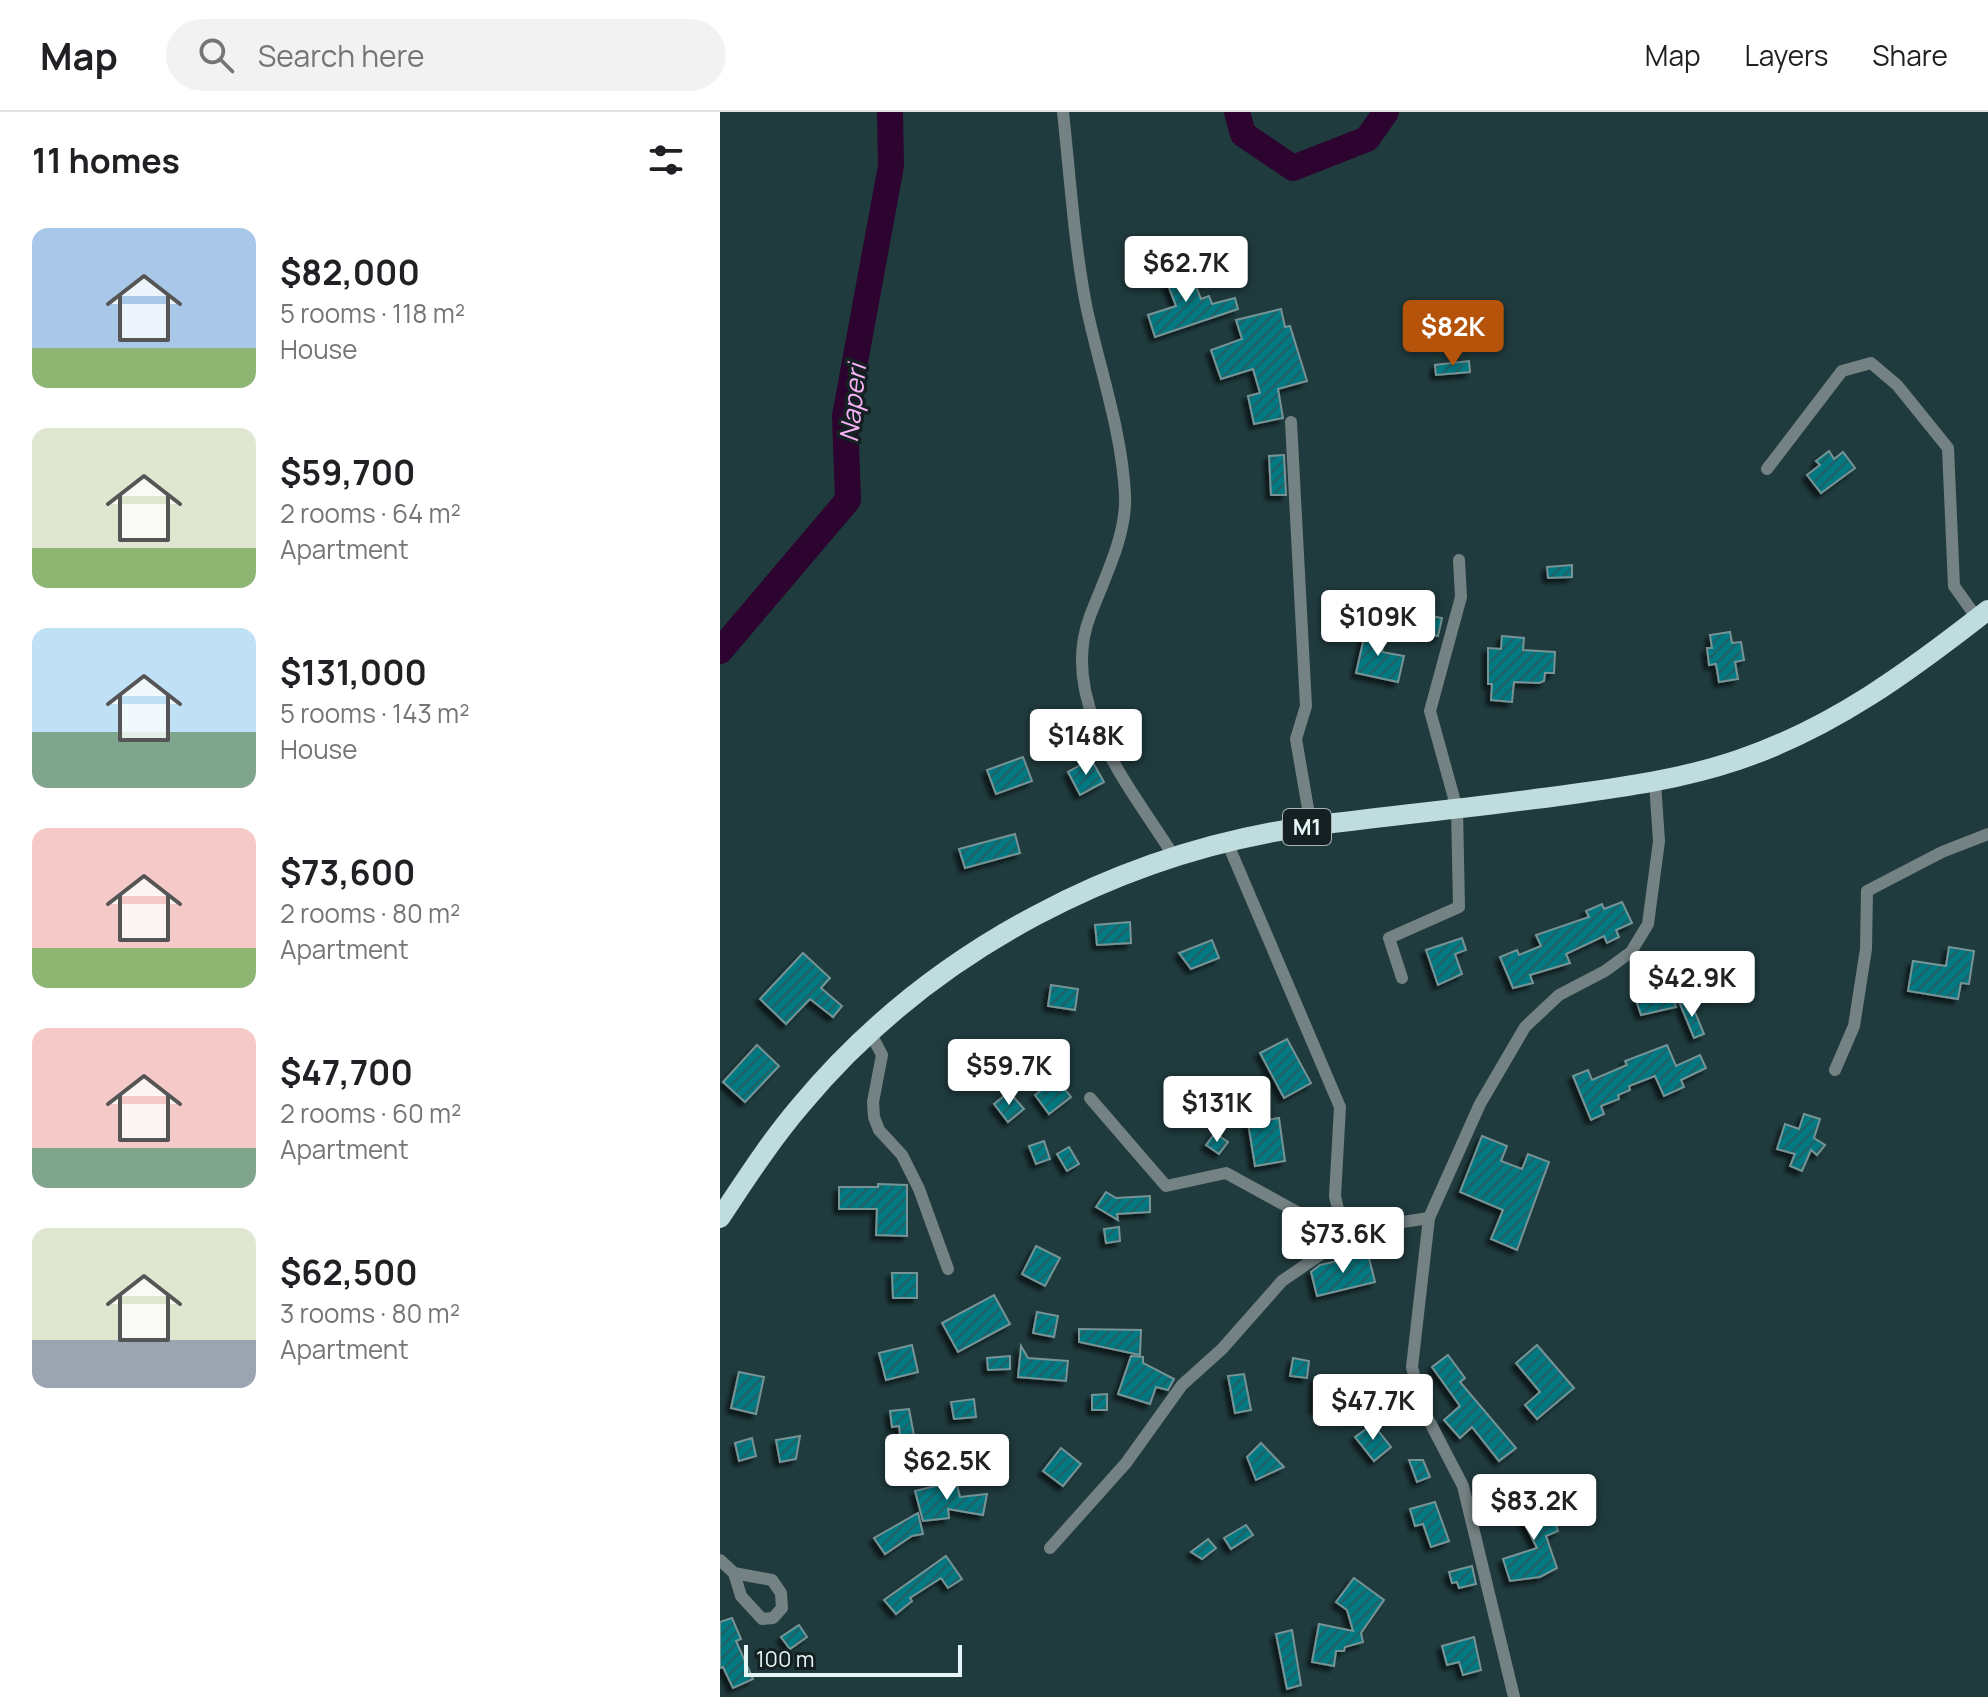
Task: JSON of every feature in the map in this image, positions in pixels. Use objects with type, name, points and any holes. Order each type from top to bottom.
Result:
[{"type":"highway","name":"M1","points":[[720,1218],[802,1104],[870,1032],[986,943],[1130,872],[1227,842],[1311,826],[1655,783],[1738,760],[1814,729],[1868,699],[1982,614]]},
{"type":"street","points":[[1063,112],[1086,302],[1113,422],[1125,495],[1124,519],[1088,619],[1083,650],[1083,688],[1108,750],[1175,858]]},
{"type":"street","points":[[1767,469],[1842,371],[1871,363],[1897,385],[1948,448],[1954,586],[1982,614]]},
{"type":"street","points":[[1291,422],[1306,693],[1306,706],[1296,739],[1311,826]]},
{"type":"street","points":[[1402,978],[1389,938],[1459,907],[1457,809],[1430,711],[1461,597],[1459,560]]},
{"type":"street","points":[[1514,1697],[1463,1486],[1422,1407],[1412,1367],[1429,1218],[1480,1104],[1525,1027],[1559,995],[1605,971],[1631,952],[1648,924],[1659,841],[1655,783]]},
{"type":"street","points":[[1835,1070],[1854,1026],[1866,949],[1867,891],[1942,852],[1988,834]]},
{"type":"street","points":[[1227,842],[1340,1107],[1335,1196],[1349,1230]]},
{"type":"street","points":[[870,1032],[882,1055],[873,1102],[874,1117],[879,1130],[902,1155],[919,1189],[948,1269]]},
{"type":"street","points":[[1090,1098],[1160,1184],[1171,1187],[1226,1173],[1310,1219],[1349,1230],[1429,1218]]},
{"type":"street","points":[[1050,1548],[1126,1463],[1182,1385],[1222,1349],[1282,1281],[1349,1230]]},
{"type":"street","points":[[720,1560],[734,1573]]},
{"type":"building","points":[[1187,263],[1201,299],[1209,296],[1212,304],[1235,298],[1238,309],[1155,337],[1148,315],[1176,306],[1163,272]]},
{"type":"building","points":[[1281,309],[1285,327],[1290,326],[1307,381],[1278,389],[1283,418],[1254,424],[1248,396],[1260,393],[1253,369],[1221,379],[1211,350],[1242,339],[1236,320]]},
{"type":"building","points":[[1469,361],[1470,372],[1436,375],[1435,365]]},
{"type":"building","points":[[1829,451],[1834,459],[1843,452],[1855,468],[1821,493],[1807,475],[1820,465],[1816,461]]},
{"type":"building","points":[[1284,455],[1286,495],[1271,495],[1269,456]]},
{"type":"building","points":[[1572,565],[1572,577],[1548,578],[1547,567]]},
{"type":"building","points":[[1416,613],[1442,618],[1438,636],[1413,631]]},
{"type":"building","points":[[1366,629],[1386,633],[1382,652],[1404,656],[1398,682],[1356,673]]},
{"type":"building","points":[[1730,632],[1732,643],[1741,642],[1744,660],[1735,662],[1738,679],[1719,682],[1716,664],[1709,665],[1707,648],[1712,648],[1710,635]]},
{"type":"building","points":[[1502,636],[1524,638],[1523,650],[1555,652],[1554,673],[1545,673],[1544,681],[1539,683],[1514,682],[1512,702],[1491,700],[1492,684],[1488,684],[1488,648],[1501,649]]},
{"type":"building","points":[[1023,757],[1032,781],[996,794],[987,770]]},
{"type":"building","points":[[1091,759],[1104,782],[1080,795],[1068,772]]},
{"type":"building","points":[[1015,834],[1020,853],[965,868],[959,849]]},
{"type":"building","points":[[1622,902],[1632,923],[1616,930],[1619,937],[1607,943],[1604,936],[1566,954],[1570,963],[1530,975],[1533,983],[1513,988],[1500,957],[1517,950],[1519,955],[1541,946],[1536,935],[1589,917],[1586,911],[1602,904],[1604,909]]},
{"type":"building","points":[[1130,922],[1131,943],[1097,945],[1095,925]]},
{"type":"building","points":[[1462,938],[1466,950],[1455,954],[1462,974],[1438,985],[1426,950]]},
{"type":"building","points":[[1212,940],[1219,958],[1191,969],[1179,953]]},
{"type":"building","points":[[1949,947],[1974,951],[1969,984],[1961,983],[1958,999],[1908,991],[1913,961],[1946,966]]},
{"type":"building","points":[[803,953],[830,978],[821,988],[842,1006],[833,1017],[810,999],[786,1024],[760,999]]},
{"type":"building","points":[[1051,985],[1078,989],[1075,1010],[1048,1006]]},
{"type":"building","points":[[1669,988],[1676,1007],[1641,1015],[1636,1000]]},
{"type":"building","points":[[1690,1000],[1704,1034],[1694,1038],[1680,1004]]},
{"type":"building","points":[[1287,1039],[1311,1083],[1284,1098],[1260,1053]]},
{"type":"building","points":[[757,1045],[779,1066],[745,1102],[723,1082]]},
{"type":"building","points":[[1667,1045],[1676,1066],[1700,1055],[1706,1068],[1681,1080],[1684,1087],[1664,1096],[1655,1076],[1629,1086],[1630,1090],[1618,1095],[1619,1099],[1601,1106],[1604,1114],[1591,1120],[1573,1076],[1588,1070],[1592,1080],[1627,1065],[1625,1061]]},
{"type":"building","points":[[1057,1079],[1071,1097],[1049,1114],[1035,1095]]},
{"type":"building","points":[[1009,1092],[1024,1109],[1008,1122],[994,1104]]},
{"type":"building","points":[[1804,1114],[1820,1119],[1814,1138],[1825,1145],[1817,1155],[1811,1150],[1802,1171],[1790,1166],[1795,1154],[1777,1149],[1785,1124],[1799,1129]]},
{"type":"building","points":[[1279,1118],[1285,1161],[1255,1166],[1248,1123]]},
{"type":"building","points":[[1215,1133],[1228,1142],[1219,1154],[1206,1145]]},
{"type":"building","points":[[1482,1136],[1507,1146],[1501,1161],[1522,1169],[1528,1154],[1549,1162],[1517,1250],[1491,1239],[1503,1210],[1460,1192]]},
{"type":"building","points":[[1044,1141],[1050,1159],[1036,1164],[1029,1146]]},
{"type":"building","points":[[1069,1147],[1079,1164],[1067,1171],[1057,1154]]},
{"type":"building","points":[[878,1184],[907,1185],[907,1236],[876,1235],[877,1209],[839,1209],[839,1187],[878,1187]]},
{"type":"building","points":[[1106,1192],[1116,1198],[1150,1196],[1150,1212],[1117,1214],[1118,1220],[1096,1207]]},
{"type":"building","points":[[1119,1227],[1120,1241],[1106,1243],[1104,1229]]},
{"type":"building","points":[[1036,1246],[1060,1258],[1045,1286],[1022,1274]]},
{"type":"building","points":[[1368,1254],[1375,1282],[1317,1296],[1311,1272],[1320,1265]]},
{"type":"building","points":[[892,1273],[917,1273],[917,1298],[893,1298]]},
{"type":"building","points":[[994,1295],[1010,1324],[958,1352],[942,1323]]},
{"type":"building","points":[[1037,1312],[1058,1316],[1054,1337],[1033,1333]]},
{"type":"building","points":[[1079,1329],[1141,1330],[1140,1355],[1079,1342]]},
{"type":"building","points":[[912,1345],[918,1372],[886,1380],[879,1353]]},
{"type":"building","points":[[1537,1345],[1574,1388],[1537,1419],[1525,1405],[1540,1392],[1516,1363]]},
{"type":"building","points":[[1021,1346],[1028,1358],[1068,1361],[1066,1381],[1018,1377]]},
{"type":"building","points":[[1448,1355],[1465,1378],[1460,1382],[1516,1448],[1499,1461],[1472,1427],[1460,1438],[1444,1420],[1460,1406],[1432,1367]]},
{"type":"building","points":[[1010,1356],[1010,1369],[988,1370],[987,1358]]},
{"type":"building","points":[[1131,1356],[1143,1357],[1143,1363],[1174,1379],[1168,1390],[1156,1387],[1150,1404],[1118,1394]]},
{"type":"building","points":[[1293,1358],[1309,1361],[1307,1378],[1290,1376]]},
{"type":"building","points":[[739,1372],[764,1377],[756,1414],[731,1408]]},
{"type":"building","points":[[1244,1374],[1251,1410],[1235,1413],[1228,1376]]},
{"type":"building","points":[[1315,1377],[1345,1378],[1344,1397],[1379,1390],[1384,1413],[1351,1421],[1352,1411],[1314,1409]]},
{"type":"building","points":[[1107,1394],[1107,1410],[1092,1410],[1092,1395]]},
{"type":"building","points":[[974,1399],[976,1417],[954,1419],[951,1402]]},
{"type":"building","points":[[909,1409],[915,1441],[901,1443],[899,1426],[892,1427],[890,1411]]},
{"type":"building","points":[[1373,1424],[1391,1447],[1374,1461],[1355,1437]]},
{"type":"building","points":[[800,1436],[796,1459],[780,1462],[776,1440]]},
{"type":"building","points":[[752,1438],[756,1456],[739,1461],[735,1443]]},
{"type":"building","points":[[994,1443],[1000,1459],[980,1466],[974,1451]]},
{"type":"building","points":[[1261,1443],[1284,1467],[1256,1480],[1247,1457]]},
{"type":"building","points":[[1061,1448],[1081,1464],[1063,1486],[1043,1471]]},
{"type":"building","points":[[1409,1460],[1423,1460],[1430,1477],[1417,1482]]},
{"type":"building","points":[[956,1481],[960,1497],[987,1494],[983,1515],[948,1509],[949,1518],[923,1521],[915,1491]]},
{"type":"building","points":[[1545,1495],[1558,1531],[1546,1536],[1557,1568],[1540,1577],[1510,1581],[1503,1559],[1537,1548],[1516,1506]]},
{"type":"building","points":[[1435,1502],[1449,1541],[1431,1547],[1423,1524],[1415,1526],[1410,1509]]},
{"type":"building","points":[[918,1513],[923,1534],[912,1536],[885,1554],[874,1538]]},
{"type":"building","points":[[1246,1525],[1253,1535],[1231,1549],[1224,1538]]},
{"type":"building","points":[[1208,1539],[1216,1548],[1202,1559],[1191,1552]]},
{"type":"building","points":[[946,1556],[962,1579],[948,1588],[941,1578],[910,1598],[912,1601],[896,1614],[884,1600]]},
{"type":"building","points":[[1472,1566],[1476,1584],[1459,1588],[1457,1582],[1452,1583],[1449,1572]]},
{"type":"building","points":[[1354,1578],[1384,1600],[1361,1633],[1363,1642],[1345,1647],[1344,1651],[1336,1651],[1334,1666],[1312,1662],[1319,1624],[1353,1631],[1347,1610],[1336,1602]]},
{"type":"building","points":[[732,1618],[741,1639],[736,1641],[753,1679],[733,1688],[723,1667],[720,1668],[720,1622]]},
{"type":"building","points":[[799,1625],[807,1637],[790,1649],[781,1637]]},
{"type":"building","points":[[1292,1630],[1301,1685],[1287,1689],[1276,1634]]},
{"type":"building","points":[[1474,1637],[1481,1670],[1463,1675],[1459,1662],[1447,1665],[1442,1646]]},
{"type":"waterway","name":"Naperi","points":[[720,651],[848,500],[845,416],[891,166],[890,112]]},
{"type":"waterway","name":"Naperi","points":[[1237,112],[1243,134],[1293,168],[1367,139],[1386,112]]}]
